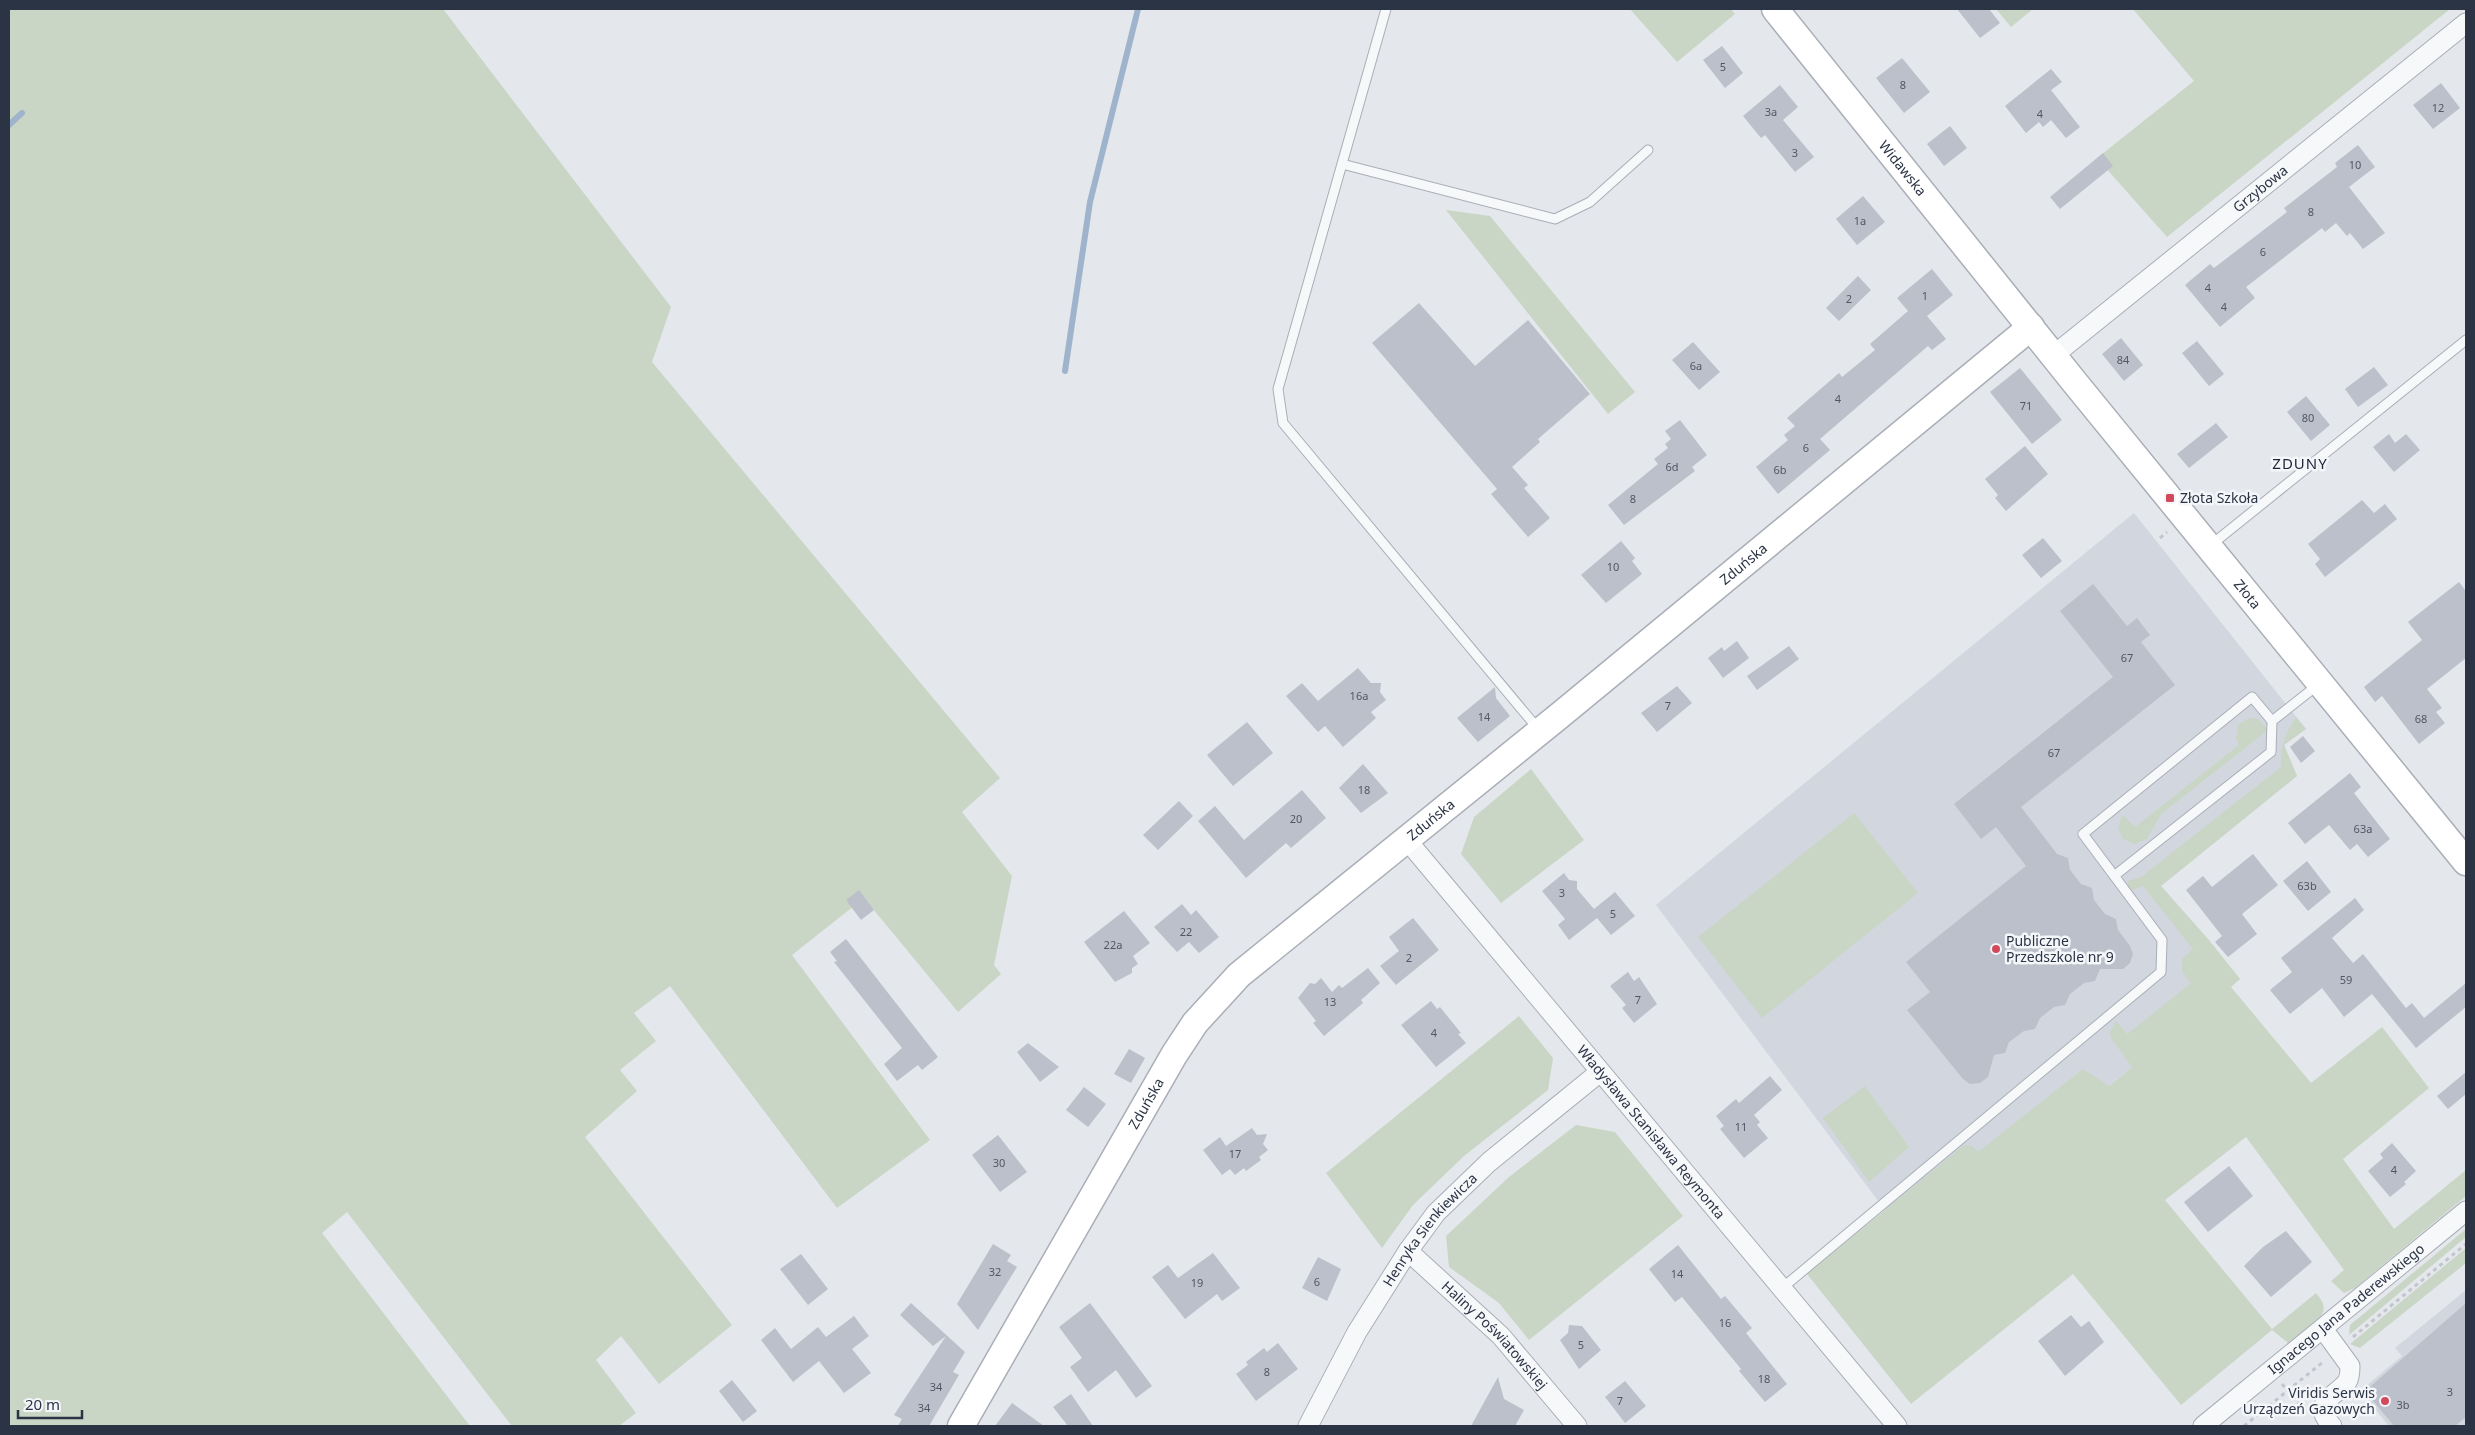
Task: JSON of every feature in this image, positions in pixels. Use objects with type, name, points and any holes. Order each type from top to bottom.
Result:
[{"type":"street","name":"Widawska","points":[[1775,9],[2031,327]]},
{"type":"street","name":"Grzybowa","points":[[2054,355],[2466,23]]},
{"type":"street","name":"Złota","points":[[2031,327],[2466,862]]},
{"type":"street","name":"Zduńska","points":[[961,1426],[1174,1055],[1195,1023],[1213,1001],[1239,976],[1406,838],[1540,731],[2031,327]]},
{"type":"street","name":"Władysława Stanisława Reymonta","points":[[1406,838],[1897,1426]]},
{"type":"street","name":"Henryka Sienkiewicza","points":[[1308,1426],[1357,1332],[1408,1251],[1436,1213],[1489,1162],[1600,1072]]},
{"type":"street","name":"Ignacego Jana Paderewskiego","points":[[2203,1426],[2466,1211]]},
{"type":"street","name":"Haliny Poświatowskiej","points":[[1408,1251],[1502,1336],[1576,1426]]},
{"type":"street","points":[[2323,1328],[2350,1366],[2348,1381],[2326,1400],[2323,1407],[2324,1417],[2332,1426]]},
{"type":"lane","points":[[1386,9],[1278,389],[1283,423],[1540,731]]},
{"type":"lane","points":[[1342,164],[1555,219],[1590,202],[1648,150]]},
{"type":"lane","points":[[2209,547],[2466,340]]},
{"type":"lane","points":[[2272,721],[2321,682]]},
{"type":"lane","points":[[1781,1289],[2161,972],[2162,940],[2114,876],[2083,834],[2252,697],[2272,721],[2271,752],[2114,876]]},
{"type":"path","points":[[2244,1426],[2466,1244]]},
{"type":"path","points":[[2271,1370],[2305,1412]]},
{"type":"shaded area","points":[[2134,513],[2306,729],[2284,745],[2297,776],[2161,886],[2240,979],[1912,1246],[1656,905]]},
{"type":"shaded area","points":[[2466,1290],[2466,1426],[2389,1426],[2360,1391],[2402,1356],[2395,1348]]},
{"type":"green space","points":[[9,9],[443,9],[671,307],[652,362],[1000,778],[962,812],[1012,876],[994,965],[1001,974],[958,1012],[864,898],[792,955],[930,1140],[837,1208],[670,986],[634,1013],[656,1041],[620,1070],[637,1091],[585,1137],[732,1325],[659,1384],[621,1336],[596,1360],[636,1413],[619,1426],[512,1426],[347,1212],[322,1233],[470,1426],[9,1426]]},
{"type":"green space","points":[[1630,9],[1731,9],[1735,14],[1677,62]]},
{"type":"green space","points":[[1996,9],[2033,9],[2011,27]]},
{"type":"green space","points":[[2133,9],[2450,9],[2167,237],[2097,158],[2194,81]]},
{"type":"green space","points":[[1446,210],[1490,216],[1635,392],[1608,414]]},
{"type":"green space","points":[[2296,717],[2306,729],[2284,745],[2297,776],[2161,886],[2209,940],[2240,979],[2231,987],[2311,1083],[2382,1027],[2429,1088],[2343,1159],[2394,1229],[2466,1170],[2466,1196],[2355,1288],[2344,1293],[2331,1281],[2344,1270],[2246,1137],[2165,1200],[2272,1329],[2316,1293],[2324,1306],[2321,1316],[2288,1343],[2272,1330],[2181,1405],[2073,1274],[1911,1404],[1807,1274],[1964,1145],[1973,1146],[1978,1152],[2083,1069],[2109,1086],[2132,1067],[2111,1038],[2110,1032],[2116,1021],[2127,1034],[2191,983],[2182,971],[2182,959],[2193,949],[2143,886],[2128,892],[2128,881],[2141,877],[2281,767],[2281,753],[2284,741]]},
{"type":"green space","points":[[2250,718],[2258,719],[2268,730],[2161,814],[2147,839],[2134,844],[2123,839],[2118,828],[2123,815],[2135,827],[2239,745],[2236,739],[2238,725]]},
{"type":"green space","points":[[1531,769],[1584,840],[1501,903],[1461,854],[1474,817]]},
{"type":"green space","points":[[1854,813],[1918,893],[1762,1018],[1698,937]]},
{"type":"green space","points":[[1519,1016],[1553,1058],[1548,1090],[1464,1156],[1413,1205],[1382,1248],[1326,1173]]},
{"type":"green space","points":[[1865,1086],[1909,1147],[1869,1182],[1823,1118]]},
{"type":"green space","points":[[1576,1125],[1615,1132],[1683,1216],[1529,1340],[1499,1303],[1449,1267],[1446,1236],[1509,1177]]},
{"type":"green space","points":[[2466,1229],[2466,1237],[2349,1335],[2350,1325]]},
{"type":"green space","points":[[2466,1248],[2466,1263],[2360,1348],[2350,1344]]},
{"type":"building","points":[[1957,9],[1989,9],[2000,23],[1980,38]]},
{"type":"building","points":[[1722,46],[1743,73],[1725,88],[1703,60]]},
{"type":"building","points":[[1902,58],[1930,92],[1904,113],[1876,78]]},
{"type":"building","points":[[2051,69],[2062,82],[2051,90],[2080,127],[2066,138],[2051,120],[2043,127],[2039,122],[2026,133],[2005,106]]},
{"type":"building","points":[[2441,83],[2460,108],[2433,129],[2413,105]]},
{"type":"building","points":[[1780,85],[1798,107],[1783,120],[1814,157],[1795,172],[1765,135],[1761,138],[1743,116]]},
{"type":"building","points":[[1950,126],[1967,148],[1944,166],[1927,144]]},
{"type":"building","points":[[2358,145],[2375,167],[2349,187],[2385,233],[2363,249],[2350,233],[2347,236],[2336,223],[2325,232],[2322,228],[2246,287],[2255,298],[2220,327],[2185,285],[2210,264],[2214,268],[2287,212],[2284,208],[2337,167],[2335,163]]},
{"type":"building","points":[[2103,153],[2113,166],[2060,209],[2050,197]]},
{"type":"building","points":[[1863,196],[1885,222],[1857,245],[1836,219]]},
{"type":"building","points":[[1932,269],[1953,295],[1927,316],[1946,339],[1932,350],[1928,346],[1820,439],[1830,450],[1778,494],[1756,467],[1788,440],[1784,435],[1795,426],[1787,418],[1839,373],[1842,377],[1875,350],[1870,344],[1908,311],[1897,298]]},
{"type":"building","points":[[1858,276],[1871,290],[1839,321],[1826,308]]},
{"type":"building","points":[[1419,303],[1475,366],[1528,320],[1590,394],[1538,439],[1540,442],[1512,467],[1528,485],[1524,488],[1550,518],[1528,537],[1491,494],[1497,489],[1372,343]]},
{"type":"building","points":[[2121,338],[2143,365],[2124,381],[2102,354]]},
{"type":"building","points":[[2197,341],[2224,374],[2209,386],[2182,353]]},
{"type":"building","points":[[1693,342],[1720,372],[1699,390],[1672,360]]},
{"type":"building","points":[[2374,367],[2388,385],[2358,407],[2345,389]]},
{"type":"building","points":[[2020,368],[2062,420],[2032,444],[1990,392]]},
{"type":"building","points":[[2306,396],[2330,425],[2311,441],[2287,412]]},
{"type":"building","points":[[1680,420],[1707,455],[1692,467],[1695,471],[1624,525],[1608,505],[1658,464],[1654,459],[1668,448],[1665,444],[1671,439],[1665,431]]},
{"type":"building","points":[[2216,423],[2228,437],[2189,468],[2177,454]]},
{"type":"building","points":[[2389,434],[2395,443],[2406,434],[2420,450],[2394,472],[2373,447]]},
{"type":"building","points":[[2025,446],[2048,474],[2006,511],[1995,498],[1998,495],[1985,479]]},
{"type":"building","points":[[2362,500],[2374,513],[2385,504],[2397,519],[2325,577],[2315,564],[2320,559],[2308,544]]},
{"type":"building","points":[[2043,538],[2062,561],[2041,578],[2022,555]]},
{"type":"building","points":[[1621,541],[1635,558],[1632,561],[1642,574],[1606,603],[1581,575]]},
{"type":"building","points":[[2459,582],[2466,591],[2466,658],[2427,689],[2442,708],[2436,712],[2445,723],[2419,744],[2382,696],[2375,702],[2364,687],[2422,640],[2408,622]]},
{"type":"building","points":[[2093,584],[2127,626],[2137,618],[2150,635],[2141,642],[2175,685],[2021,807],[2057,854],[2068,858],[2070,870],[2081,884],[2092,888],[2094,900],[2105,914],[2116,919],[2118,930],[2130,946],[2133,954],[2130,963],[2123,969],[2100,969],[2095,981],[2084,983],[2070,994],[2065,1005],[2054,1007],[2040,1018],[2035,1029],[2024,1031],[2009,1042],[2005,1053],[1994,1055],[1988,1077],[1980,1083],[1970,1084],[1963,1079],[1907,1010],[1930,992],[1906,962],[2026,866],[1996,827],[1981,839],[1954,804],[2113,677],[2060,611]]},
{"type":"building","points":[[1737,641],[1749,658],[1723,678],[1708,658],[1722,647],[1724,651]]},
{"type":"building","points":[[1789,646],[1799,659],[1757,690],[1747,676]]},
{"type":"building","points":[[1358,668],[1371,683],[1381,683],[1380,692],[1386,700],[1371,712],[1376,718],[1343,747],[1325,726],[1318,732],[1286,696],[1302,683],[1318,701]]},
{"type":"building","points":[[1677,686],[1692,703],[1657,732],[1641,713]]},
{"type":"building","points":[[1495,687],[1496,698],[1510,716],[1478,742],[1457,718]]},
{"type":"building","points":[[1247,722],[1273,753],[1233,786],[1207,755]]},
{"type":"building","points":[[2303,736],[2315,751],[2301,763],[2290,747]]},
{"type":"building","points":[[1363,764],[1388,793],[1361,813],[1339,788]]},
{"type":"building","points":[[2350,773],[2361,787],[2354,793],[2390,839],[2368,857],[2357,844],[2350,850],[2329,825],[2305,844],[2288,823]]},
{"type":"building","points":[[1302,790],[1326,818],[1291,848],[1286,843],[1246,878],[1198,821],[1215,806],[1244,840]]},
{"type":"building","points":[[1179,801],[1193,816],[1158,850],[1143,835]]},
{"type":"building","points":[[2253,854],[2278,885],[2242,914],[2257,934],[2228,957],[2215,942],[2222,936],[2186,890],[2203,876],[2212,887]]},
{"type":"building","points":[[2307,861],[2331,892],[2308,911],[2283,881]]},
{"type":"building","points":[[1564,873],[1569,880],[1577,881],[1577,889],[1594,909],[1615,892],[1635,916],[1611,935],[1597,918],[1569,940],[1558,925],[1565,919],[1542,891]]},
{"type":"building","points":[[859,890],[874,910],[861,920],[846,900]]},
{"type":"building","points":[[2355,898],[2364,910],[2332,938],[2353,963],[2363,954],[2406,1008],[2412,1003],[2424,1018],[2466,983],[2466,1007],[2416,1048],[2372,994],[2344,1017],[2322,988],[2290,1014],[2270,990],[2292,972],[2281,958]]},
{"type":"building","points":[[1182,904],[1191,915],[1196,910],[1219,937],[1199,953],[1189,942],[1177,952],[1154,927]]},
{"type":"building","points":[[1124,911],[1150,943],[1133,956],[1138,964],[1132,968],[1132,973],[1115,982],[1084,942]]},
{"type":"building","points":[[1413,918],[1439,950],[1396,985],[1380,966],[1399,951],[1389,937]]},
{"type":"building","points":[[846,939],[938,1057],[922,1070],[918,1065],[897,1081],[884,1064],[902,1048],[834,962],[837,961],[830,952]]},
{"type":"building","points":[[1368,968],[1380,983],[1361,1000],[1363,1003],[1324,1036],[1313,1023],[1316,1021],[1298,998],[1310,983],[1315,984],[1321,978],[1332,992],[1339,985],[1342,988]]},
{"type":"building","points":[[1628,972],[1634,981],[1639,977],[1657,1004],[1634,1023],[1622,1008],[1626,1005],[1610,986]]},
{"type":"building","points":[[1431,1001],[1437,1009],[1440,1007],[1461,1033],[1458,1034],[1466,1043],[1436,1067],[1401,1025]]},
{"type":"building","points":[[1028,1043],[1059,1067],[1040,1082],[1017,1052]]},
{"type":"building","points":[[1129,1049],[1145,1058],[1131,1083],[1114,1074]]},
{"type":"building","points":[[2466,1072],[2466,1094],[2448,1109],[2437,1096]]},
{"type":"building","points":[[1770,1076],[1782,1090],[1754,1115],[1760,1122],[1757,1125],[1768,1138],[1744,1158],[1720,1129],[1724,1126],[1716,1116],[1736,1099],[1739,1103]]},
{"type":"building","points":[[1084,1087],[1106,1104],[1088,1127],[1066,1110]]},
{"type":"building","points":[[1252,1128],[1257,1135],[1267,1134],[1263,1144],[1268,1150],[1259,1157],[1261,1160],[1246,1171],[1244,1168],[1235,1175],[1230,1169],[1222,1175],[1203,1150],[1220,1137],[1226,1146]]},
{"type":"building","points":[[998,1135],[1027,1172],[1000,1192],[972,1155]]},
{"type":"building","points":[[2392,1143],[2416,1171],[2404,1182],[2406,1184],[2390,1197],[2368,1171],[2383,1158],[2380,1154]]},
{"type":"building","points":[[2229,1166],[2253,1196],[2208,1232],[2184,1202]]},
{"type":"building","points":[[2286,1231],[2312,1262],[2271,1297],[2244,1266],[2263,1247]]},
{"type":"building","points":[[993,1244],[1011,1255],[1007,1261],[1017,1267],[978,1330],[957,1304]]},
{"type":"building","points":[[1678,1245],[1721,1299],[1725,1296],[1752,1328],[1746,1333],[1787,1384],[1765,1402],[1739,1371],[1741,1369],[1682,1297],[1675,1302],[1649,1269]]},
{"type":"building","points":[[1213,1253],[1240,1288],[1222,1301],[1217,1294],[1185,1319],[1152,1277],[1168,1265],[1178,1278]]},
{"type":"building","points":[[801,1254],[828,1289],[808,1305],[780,1269]]},
{"type":"building","points":[[1318,1257],[1341,1269],[1327,1301],[1302,1288]]},
{"type":"building","points":[[911,1303],[965,1352],[953,1372],[959,1375],[929,1426],[898,1426],[902,1419],[894,1415],[946,1336],[933,1346],[900,1315]]},
{"type":"building","points":[[1090,1303],[1152,1386],[1136,1398],[1116,1370],[1088,1392],[1070,1367],[1082,1358],[1059,1327]]},
{"type":"building","points":[[2466,1303],[2466,1417],[2455,1426],[2394,1426],[2365,1391]]},
{"type":"building","points":[[2071,1315],[2081,1327],[2089,1321],[2104,1342],[2065,1376],[2038,1341]]},
{"type":"building","points":[[854,1316],[869,1336],[852,1349],[871,1373],[844,1393],[819,1361],[793,1382],[761,1340],[775,1328],[791,1349],[818,1327],[826,1337]]},
{"type":"building","points":[[1569,1325],[1582,1326],[1601,1350],[1579,1369],[1560,1340],[1568,1333]]},
{"type":"building","points":[[1278,1343],[1298,1369],[1256,1401],[1236,1374],[1248,1365],[1246,1362],[1264,1348],[1267,1352]]},
{"type":"building","points":[[1498,1377],[1504,1399],[1524,1410],[1515,1426],[1471,1426]]},
{"type":"building","points":[[732,1380],[757,1411],[743,1422],[719,1391]]},
{"type":"building","points":[[1625,1381],[1646,1406],[1625,1423],[1605,1397]]},
{"type":"building","points":[[1071,1394],[1093,1426],[1068,1426],[1053,1407]]},
{"type":"building","points":[[1012,1403],[1044,1426],[995,1426]]},
{"type":"waterway","points":[[1065,371],[1090,202],[1138,9]]},
{"type":"waterway","points":[[9,125],[22,113]]},
{"type":"place","name":"Złota Szkoła","points":[[2170,498]]},
{"type":"place","name":"Publiczne Przedszkole nr 9","points":[[1996,949]]},
{"type":"place","name":"Viridis Serwis Urządzeń Gazowych","points":[[2385,1401]]},
{"type":"district","name":"ZDUNY","points":[[2300,464]]}]
